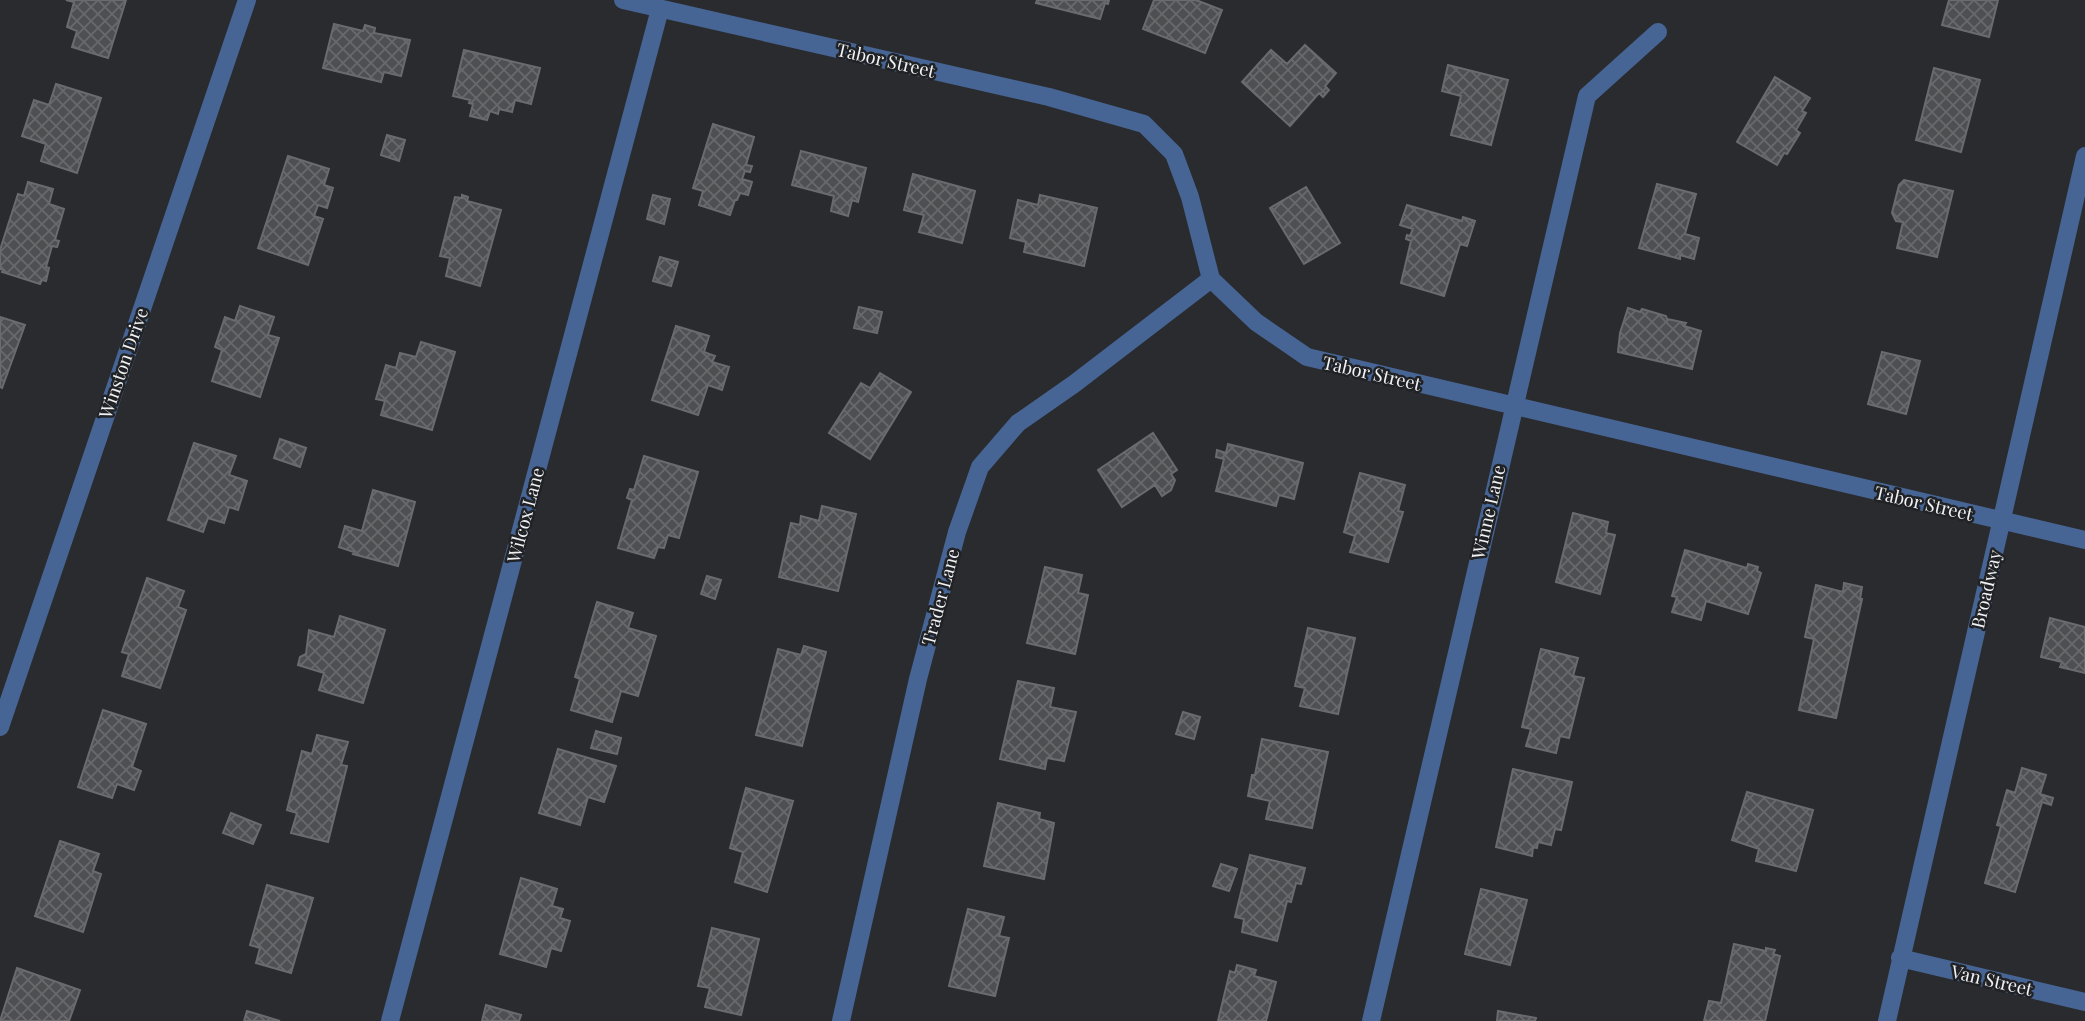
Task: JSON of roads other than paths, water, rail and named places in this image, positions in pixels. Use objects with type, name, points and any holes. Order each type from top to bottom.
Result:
[{"type":"street","name":"Winston Drive","points":[[0,727],[247,0]]},
{"type":"street","name":"Tabor Street","points":[[623,0],[1049,97],[1144,124],[1174,154],[1190,197],[1211,279],[1256,322],[1307,358],[2085,540]]},
{"type":"street","name":"Wilcox Lane","points":[[390,1021],[660,9]]},
{"type":"street","name":"Winne Lane","points":[[1371,1021],[1587,96],[1658,32]]},
{"type":"street","name":"Broadway","points":[[1887,1021],[2085,156]]},
{"type":"street","name":"Trader Lane","points":[[841,1021],[918,679],[957,532],[979,467],[1018,423],[1074,384],[1211,279]]},
{"type":"street","name":"Van Street","points":[[1900,958],[2085,1002]]}]
